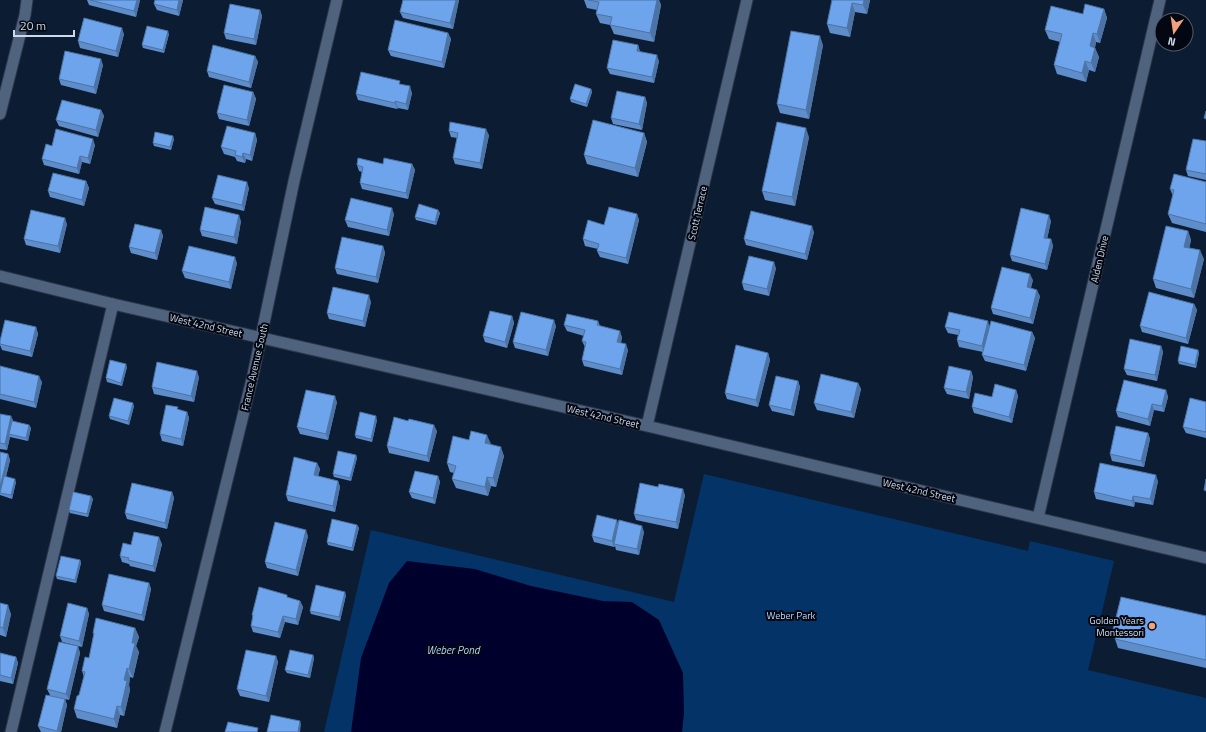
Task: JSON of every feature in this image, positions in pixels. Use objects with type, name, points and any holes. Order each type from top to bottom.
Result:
[{"type":"street","points":[[0,114],[25,15],[27,0]]},
{"type":"street","name":"France Avenue South","points":[[165,732],[253,375],[294,181],[337,0]]},
{"type":"street","name":"Scott Terrace","points":[[647,426],[747,0]]},
{"type":"street","name":"Alden Drive","points":[[1038,518],[1160,0]]},
{"type":"street","name":"West 42nd Street","points":[[0,276],[113,304],[647,426],[1206,558]]},
{"type":"street","points":[[11,732],[113,304]]},
{"type":"green space","name":"Weber Park","points":[[704,474],[1028,551],[1030,541],[1114,561],[1088,670],[1206,698],[1206,732],[324,732],[371,530],[674,602]]},
{"type":"water","name":"Weber Pond","points":[[407,561],[475,569],[531,586],[603,601],[632,602],[659,620],[683,673],[684,713],[682,732],[351,732],[361,658],[389,583]]},
{"type":"building","points":[[90,0],[137,0],[134,11]]},
{"type":"building","points":[[155,0],[179,0],[177,10],[154,4]]},
{"type":"building","points":[[403,0],[456,0],[450,23],[400,12]]},
{"type":"building","points":[[588,0],[657,0],[650,33],[610,25],[612,17],[596,14],[599,2]]},
{"type":"building","points":[[832,0],[864,0],[863,5],[852,3],[847,28],[827,24]]},
{"type":"building","points":[[230,4],[260,10],[254,39],[224,33]]},
{"type":"building","points":[[1085,4],[1104,9],[1097,34],[1093,33],[1090,46],[1095,48],[1091,63],[1085,61],[1082,73],[1054,65],[1062,34],[1045,30],[1051,6],[1083,14]]},
{"type":"building","points":[[84,18],[122,28],[116,51],[78,41]]},
{"type":"building","points":[[395,20],[448,33],[442,62],[388,50]]},
{"type":"building","points":[[147,26],[168,31],[163,50],[142,45]]},
{"type":"building","points":[[791,31],[820,36],[806,110],[777,104]]},
{"type":"building","points":[[613,40],[638,45],[637,51],[657,55],[652,77],[607,68]]},
{"type":"building","points":[[213,45],[255,56],[249,82],[207,71]]},
{"type":"building","points":[[65,51],[101,59],[94,87],[59,79]]},
{"type":"building","points":[[361,72],[400,81],[399,84],[410,86],[406,104],[356,94]]},
{"type":"building","points":[[575,84],[591,89],[586,104],[570,99]]},
{"type":"building","points":[[224,85],[253,92],[247,120],[217,113]]},
{"type":"building","points":[[617,91],[645,97],[639,124],[611,118]]},
{"type":"building","points":[[62,100],[101,110],[96,130],[56,120]]},
{"type":"building","points":[[593,120],[644,133],[635,168],[584,155]]},
{"type":"building","points":[[450,122],[486,129],[480,163],[453,158],[458,133],[449,131]]},
{"type":"building","points":[[777,122],[806,128],[792,197],[762,191]]},
{"type":"building","points":[[227,126],[255,133],[250,155],[243,153],[242,157],[235,155],[236,151],[221,147]]},
{"type":"building","points":[[56,129],[93,139],[88,158],[80,156],[77,168],[42,159],[46,144],[52,146]]},
{"type":"building","points":[[155,132],[173,136],[170,147],[153,143]]},
{"type":"building","points":[[1193,139],[1206,141],[1206,174],[1186,170]]},
{"type":"building","points":[[358,158],[383,164],[384,158],[412,164],[406,193],[360,183],[363,167],[357,165]]},
{"type":"building","points":[[53,173],[86,181],[82,200],[48,191]]},
{"type":"building","points":[[1174,174],[1206,182],[1206,224],[1168,214],[1174,190],[1170,189]]},
{"type":"building","points":[[218,175],[247,182],[242,205],[212,198]]},
{"type":"building","points":[[351,198],[392,208],[387,230],[345,220]]},
{"type":"building","points":[[419,204],[438,210],[435,222],[415,217]]},
{"type":"building","points":[[205,207],[239,215],[234,237],[200,230]]},
{"type":"building","points":[[609,207],[637,214],[626,258],[597,251],[599,244],[583,239],[588,220],[604,225]]},
{"type":"building","points":[[1021,208],[1049,215],[1044,238],[1051,239],[1045,264],[1010,255]]},
{"type":"building","points":[[31,210],[65,218],[58,246],[24,239]]},
{"type":"building","points":[[751,211],[812,226],[805,254],[744,239]]},
{"type":"building","points":[[135,224],[161,230],[155,253],[129,247]]},
{"type":"building","points":[[1166,226],[1188,231],[1184,247],[1200,250],[1191,289],[1153,279]]},
{"type":"building","points":[[342,237],[383,246],[376,277],[335,268]]},
{"type":"building","points":[[189,246],[235,257],[229,282],[182,271]]},
{"type":"building","points":[[749,256],[774,262],[767,289],[742,283]]},
{"type":"building","points":[[1002,267],[1030,274],[1027,287],[1037,290],[1030,318],[991,308]]},
{"type":"building","points":[[333,287],[369,295],[363,321],[327,313]]},
{"type":"building","points":[[1149,292],[1194,304],[1186,338],[1140,326]]},
{"type":"building","points":[[490,311],[512,316],[505,342],[483,336]]},
{"type":"building","points":[[521,312],[554,320],[546,350],[513,342]]},
{"type":"building","points":[[949,312],[988,321],[982,346],[957,340],[960,330],[945,327]]},
{"type":"building","points":[[567,314],[598,321],[597,325],[620,331],[617,342],[626,344],[620,369],[582,360],[586,342],[582,341],[585,330],[564,325]]},
{"type":"building","points":[[5,320],[36,327],[30,351],[0,344]]},
{"type":"building","points":[[991,321],[1032,332],[1024,365],[982,355]]},
{"type":"building","points":[[1130,339],[1161,346],[1155,375],[1124,369]]},
{"type":"building","points":[[736,345],[768,353],[756,400],[725,393]]},
{"type":"building","points":[[1181,346],[1198,350],[1195,365],[1178,361]]},
{"type":"building","points":[[110,360],[126,364],[121,383],[106,378]]},
{"type":"building","points":[[157,362],[197,371],[191,396],[152,387]]},
{"type":"building","points":[[0,366],[39,376],[34,402],[0,394]]},
{"type":"building","points":[[949,366],[971,371],[966,392],[944,388]]},
{"type":"building","points":[[821,374],[858,383],[851,412],[814,403]]},
{"type":"building","points":[[776,376],[798,381],[791,410],[769,405]]},
{"type":"building","points":[[1124,380],[1166,390],[1162,406],[1152,404],[1148,419],[1116,411]]},
{"type":"building","points":[[995,384],[1016,390],[1009,417],[972,407],[975,393],[992,397]]},
{"type":"building","points":[[306,390],[335,396],[326,434],[297,427]]},
{"type":"building","points":[[114,398],[133,403],[128,421],[109,416]]},
{"type":"building","points":[[1190,398],[1206,402],[1206,432],[1183,427]]},
{"type":"building","points":[[166,405],[178,407],[177,409],[187,412],[181,439],[160,434]]},
{"type":"building","points":[[360,412],[376,416],[371,439],[355,435]]},
{"type":"building","points":[[0,414],[11,416],[5,444],[0,443]]},
{"type":"building","points":[[394,417],[434,425],[427,456],[387,446]]},
{"type":"building","points":[[12,421],[29,425],[26,438],[9,434]]},
{"type":"building","points":[[1116,426],[1148,433],[1141,461],[1110,454]]},
{"type":"building","points":[[471,431],[487,435],[485,443],[501,447],[493,478],[487,477],[485,487],[452,479],[456,466],[447,463],[453,436],[469,440]]},
{"type":"building","points":[[338,451],[356,455],[350,478],[333,474]]},
{"type":"building","points":[[0,452],[8,454],[0,487]]},
{"type":"building","points":[[294,457],[317,463],[314,475],[338,481],[333,506],[286,495]]},
{"type":"building","points":[[1100,463],[1156,475],[1150,499],[1133,496],[1132,501],[1094,492]]},
{"type":"building","points":[[415,471],[438,476],[433,498],[409,492]]},
{"type":"building","points":[[4,476],[15,479],[11,495],[0,493]]},
{"type":"building","points":[[1206,479],[1206,491],[1204,490]]},
{"type":"building","points":[[132,483],[172,492],[165,523],[125,513]]},
{"type":"building","points":[[640,483],[658,487],[659,484],[683,489],[676,522],[634,514]]},
{"type":"building","points":[[73,492],[91,496],[87,514],[69,510]]},
{"type":"building","points":[[597,515],[617,520],[612,541],[592,536]]},
{"type":"building","points":[[332,519],[357,525],[352,548],[327,542]]},
{"type":"building","points":[[619,520],[642,526],[637,549],[614,544]]},
{"type":"building","points":[[275,522],[306,530],[296,570],[265,562]]},
{"type":"building","points":[[134,532],[159,537],[153,566],[128,560],[129,558],[120,556],[123,543],[131,545]]},
{"type":"building","points":[[61,556],[80,560],[75,580],[56,576]]},
{"type":"building","points":[[109,574],[149,583],[142,615],[102,605]]},
{"type":"building","points":[[316,585],[345,592],[339,617],[310,611]]},
{"type":"building","points":[[259,587],[287,595],[287,597],[300,601],[296,619],[283,616],[278,632],[251,626],[252,615]]},
{"type":"building","name":"Golden Years Montessori","points":[[1121,597],[1206,616],[1206,660],[1115,639],[1117,631],[1113,630]]},
{"type":"building","points":[[0,603],[8,605],[3,628],[0,627]]},
{"type":"building","points":[[68,603],[87,608],[79,641],[60,636]]},
{"type":"building","points":[[96,618],[135,628],[132,643],[135,643],[129,669],[127,668],[124,680],[127,681],[121,707],[117,706],[114,719],[74,709],[85,672],[82,671],[85,657],[89,658]]},
{"type":"building","points":[[59,642],[78,646],[66,694],[47,689]]},
{"type":"building","points":[[246,650],[276,656],[266,696],[237,689]]},
{"type":"building","points":[[290,650],[313,655],[308,675],[285,670]]},
{"type":"building","points":[[0,653],[16,657],[11,678],[0,675]]},
{"type":"building","points":[[46,695],[65,699],[57,731],[38,726]]},
{"type":"building","points":[[271,715],[300,721],[298,732],[267,732]]},
{"type":"building","points":[[228,722],[258,728],[257,732],[225,732]]},
{"type":"place","name":"Golden Years Montessori","points":[[1152,626]]}]
